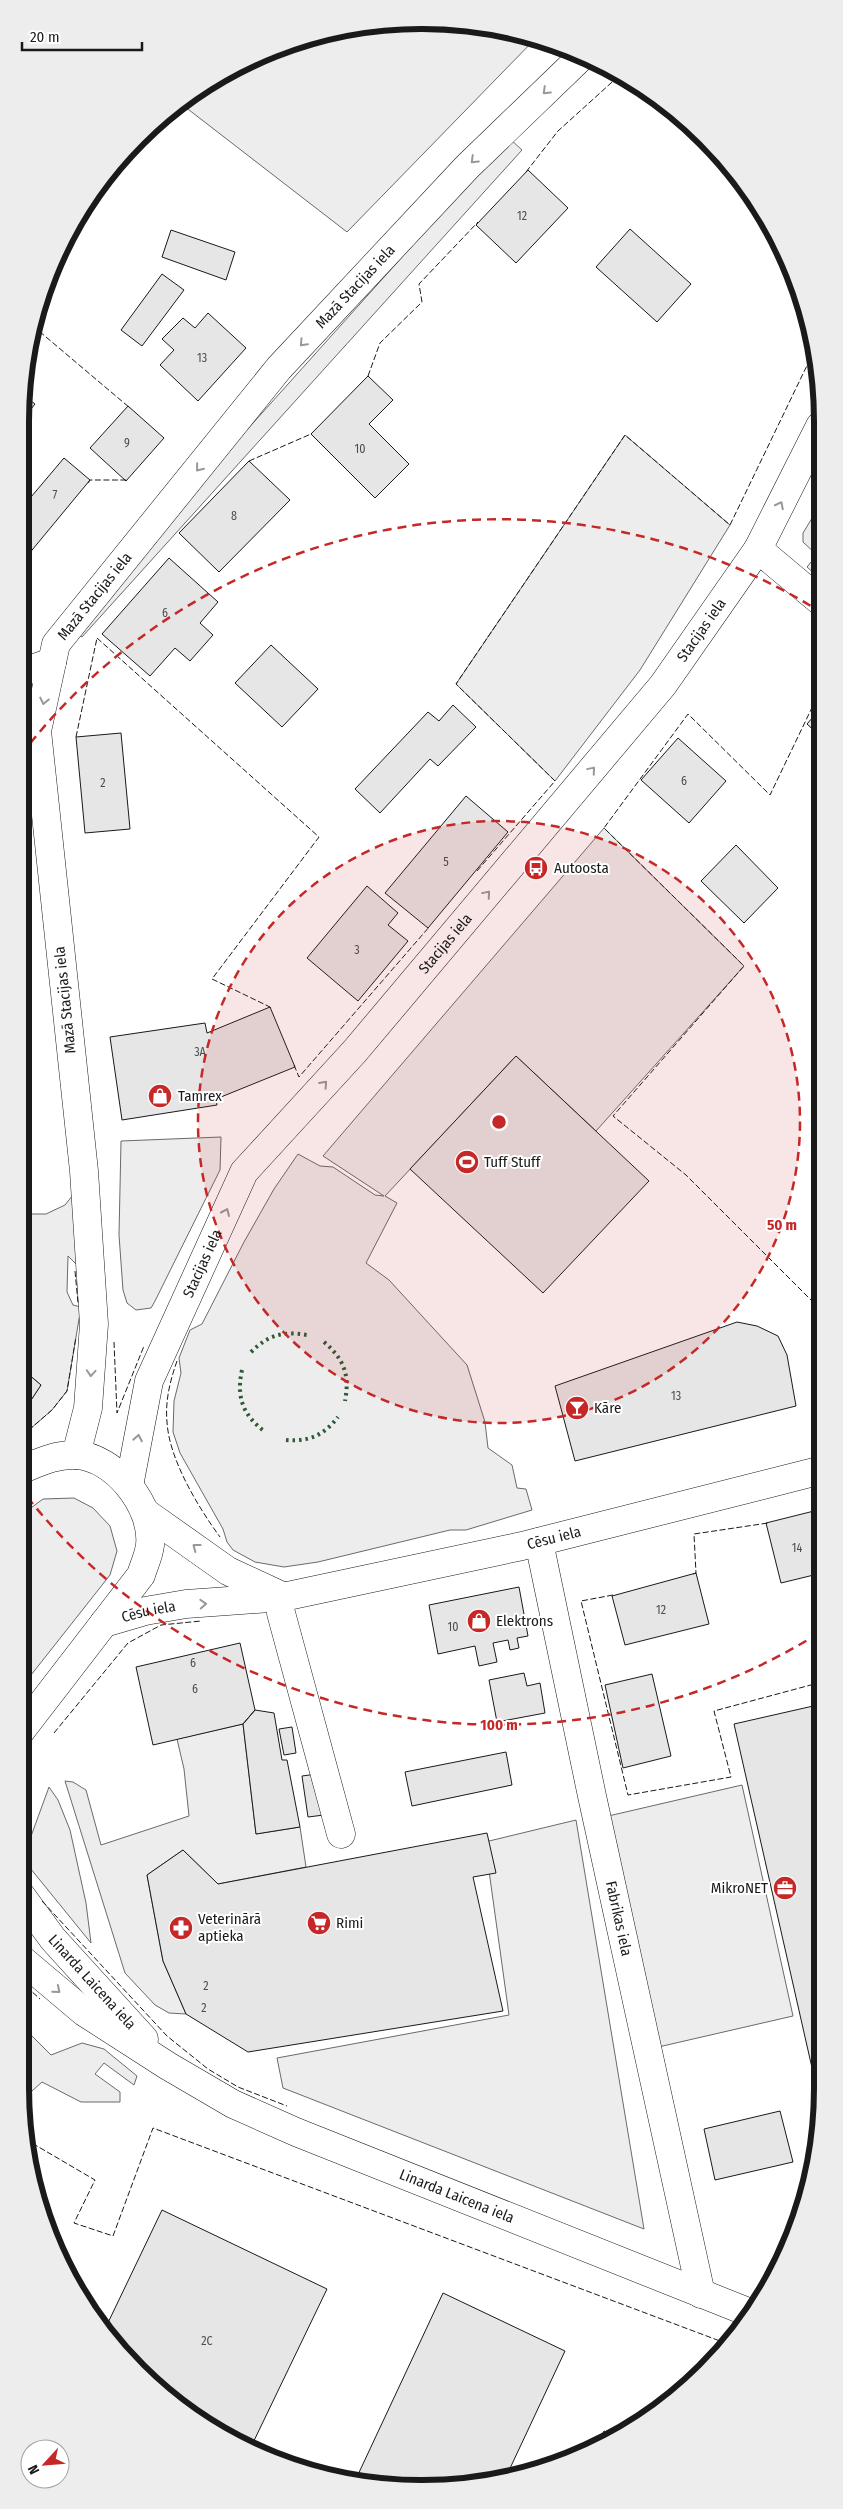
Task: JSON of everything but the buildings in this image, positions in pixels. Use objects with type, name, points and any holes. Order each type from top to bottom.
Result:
[{"type":"main road","name":"Mazā Stacijas iela","points":[[29,723],[52,662],[56,644],[279,368],[467,167],[577,61]]},
{"type":"main road","name":"Stacijas iela","points":[[130,1486],[149,1381],[244,1172],[361,1043],[663,685],[758,549],[814,438]]},
{"type":"main road","points":[[758,549],[814,596]]},
{"type":"main road","points":[[29,670],[52,662]]},
{"type":"main road","name":"Mazā Stacijas iela","points":[[29,734],[84,1171],[94,1324],[88,1408],[76,1455]]},
{"type":"main road","name":"Cēsu iela","points":[[29,1466],[47,1458],[76,1455],[103,1462],[130,1486],[146,1513],[150,1544],[141,1575],[29,1720]]},
{"type":"main road","name":"Cēsu iela","points":[[104,1623],[145,1611],[186,1604],[282,1605],[814,1472]]},
{"type":"main road","name":"Cēsu iela","points":[[146,1513],[228,1571],[282,1605]]},
{"type":"main road","name":"Fabrikas iela","points":[[539,1542],[594,1805],[701,2294]]},
{"type":"main road","points":[[282,1605],[341,1834]]},
{"type":"main road","name":"Linarda Laicena iela","points":[[29,1906],[53,1939],[168,2066]]},
{"type":"main road","name":"Linarda Laicena iela","points":[[29,1966],[84,2012],[168,2066],[233,2104],[296,2132],[745,2311]]},
{"type":"shaded area","points":[[396,30],[447,30],[498,36],[530,44],[347,232],[186,107],[225,81],[248,69],[295,50],[345,36]]},
{"type":"shaded area","points":[[509,138],[522,150],[82,637],[69,628]]},
{"type":"shaded area","points":[[625,435],[730,525],[640,670],[555,781],[456,684]]},
{"type":"shaded area","points":[[814,515],[814,552],[803,542],[803,533]]},
{"type":"shaded area","points":[[814,559],[814,573],[807,567]]},
{"type":"shaded area","points":[[604,828],[744,966],[596,1131],[516,1056],[385,1196],[397,1203],[366,1263],[389,1280],[467,1365],[485,1422],[488,1448],[512,1465],[517,1488],[526,1489],[532,1510],[466,1530],[450,1530],[318,1562],[284,1567],[255,1562],[233,1550],[227,1542],[223,1529],[180,1453],[173,1432],[174,1401],[181,1373],[179,1358],[190,1330],[202,1324],[244,1242],[274,1189],[298,1154],[320,1166],[333,1167],[375,1195],[384,1196],[323,1156]]},
{"type":"shaded area","points":[[221,1137],[220,1170],[151,1308],[136,1310],[127,1303],[123,1290],[119,1235],[121,1141]]},
{"type":"shaded area","points":[[73,1195],[78,1266],[68,1256],[67,1292],[73,1305],[81,1307],[67,1391],[52,1410],[29,1430],[29,1403],[41,1385],[29,1375],[29,1214],[46,1214],[65,1205]]},
{"type":"shaded area","points":[[74,1498],[93,1508],[110,1526],[117,1551],[110,1575],[29,1678],[29,1509],[43,1499]]},
{"type":"shaded area","points":[[243,1724],[256,1834],[300,1827],[306,1867],[218,1884],[183,1850],[147,1875],[163,1961],[186,2014],[169,2013],[155,2005],[125,1973],[65,1781],[73,1782],[86,1790],[101,1845],[189,1816],[184,1769],[177,1739]]},
{"type":"shaded area","points":[[742,1785],[793,2016],[654,2048],[604,1817]]},
{"type":"shaded area","points":[[49,1787],[58,1800],[70,1830],[86,1903],[91,1943],[29,1867],[30,1839]]},
{"type":"shaded area","points":[[576,1820],[644,2229],[283,2088],[277,2058],[509,2015],[485,1842]]},
{"type":"shaded area","points":[[29,2033],[51,2055],[82,2043],[104,2049],[137,2076],[134,2085],[104,2063],[95,2074],[120,2092],[120,2102],[81,2102],[42,2082],[29,2094]]},
{"type":"hedge","points":[[251,1352],[257,1346],[276,1336],[283,1334],[307,1335]]},
{"type":"hedge","points":[[324,1342],[331,1348],[344,1368],[347,1383],[345,1401]]},
{"type":"hedge","points":[[242,1370],[240,1389],[243,1405],[251,1419],[264,1431]]},
{"type":"hedge","points":[[286,1440],[302,1440],[315,1436],[321,1433],[338,1417]]},
{"type":"fence","points":[[526,172],[558,131],[615,79]]},
{"type":"fence","points":[[368,376],[380,343],[422,302],[419,284],[478,222]]},
{"type":"fence","points":[[39,331],[130,408]]},
{"type":"fence","points":[[477,871],[555,781],[456,684],[625,435],[730,525],[809,360]]},
{"type":"fence","points":[[249,461],[311,434]]},
{"type":"fence","points":[[88,483],[90,480],[126,480]]},
{"type":"fence","points":[[97,638],[319,837],[212,979],[271,1009]]},
{"type":"fence","points":[[76,737],[97,638]]},
{"type":"fence","points":[[814,703],[770,795],[688,714],[604,828],[744,966],[613,1116],[686,1175],[814,1303]]},
{"type":"fence","points":[[294,1065],[299,1077],[430,926]]},
{"type":"fence","points":[[75,1271],[78,1303]]},
{"type":"fence","points":[[29,1430],[52,1410],[67,1391],[76,1337]]},
{"type":"fence","points":[[114,1342],[117,1413],[144,1346]]},
{"type":"fence","points":[[177,1361],[167,1399],[169,1436],[186,1482],[220,1537]]},
{"type":"fence","points":[[693,1574],[696,1573],[694,1534],[768,1523]]},
{"type":"fence","points":[[613,1595],[581,1601],[628,1795],[731,1777],[714,1711],[814,1684]]},
{"type":"fence","points":[[54,1733],[128,1643],[161,1625],[201,1621]]},
{"type":"fence","points":[[42,1901],[167,2036],[208,2069],[238,2087],[287,2106]]},
{"type":"fence","points":[[29,1989],[40,1999]]},
{"type":"fence","points":[[33,2144],[95,2180],[74,2223],[113,2236],[153,2128],[721,2341]]},
{"type":"place","name":"Autoosta","points":[[536,868]]},
{"type":"place","name":"Tamrex","points":[[160,1096]]},
{"type":"place","name":"Tuff Stuff","points":[[467,1162]]},
{"type":"place","name":"Kāre","points":[[577,1408]]},
{"type":"place","name":"Elektrons","points":[[479,1621]]},
{"type":"place","name":"MikroNET","points":[[785,1888]]},
{"type":"place","name":"Rimi","points":[[319,1923]]},
{"type":"place","name":"Veterinārā aptieka","points":[[181,1928]]}]
